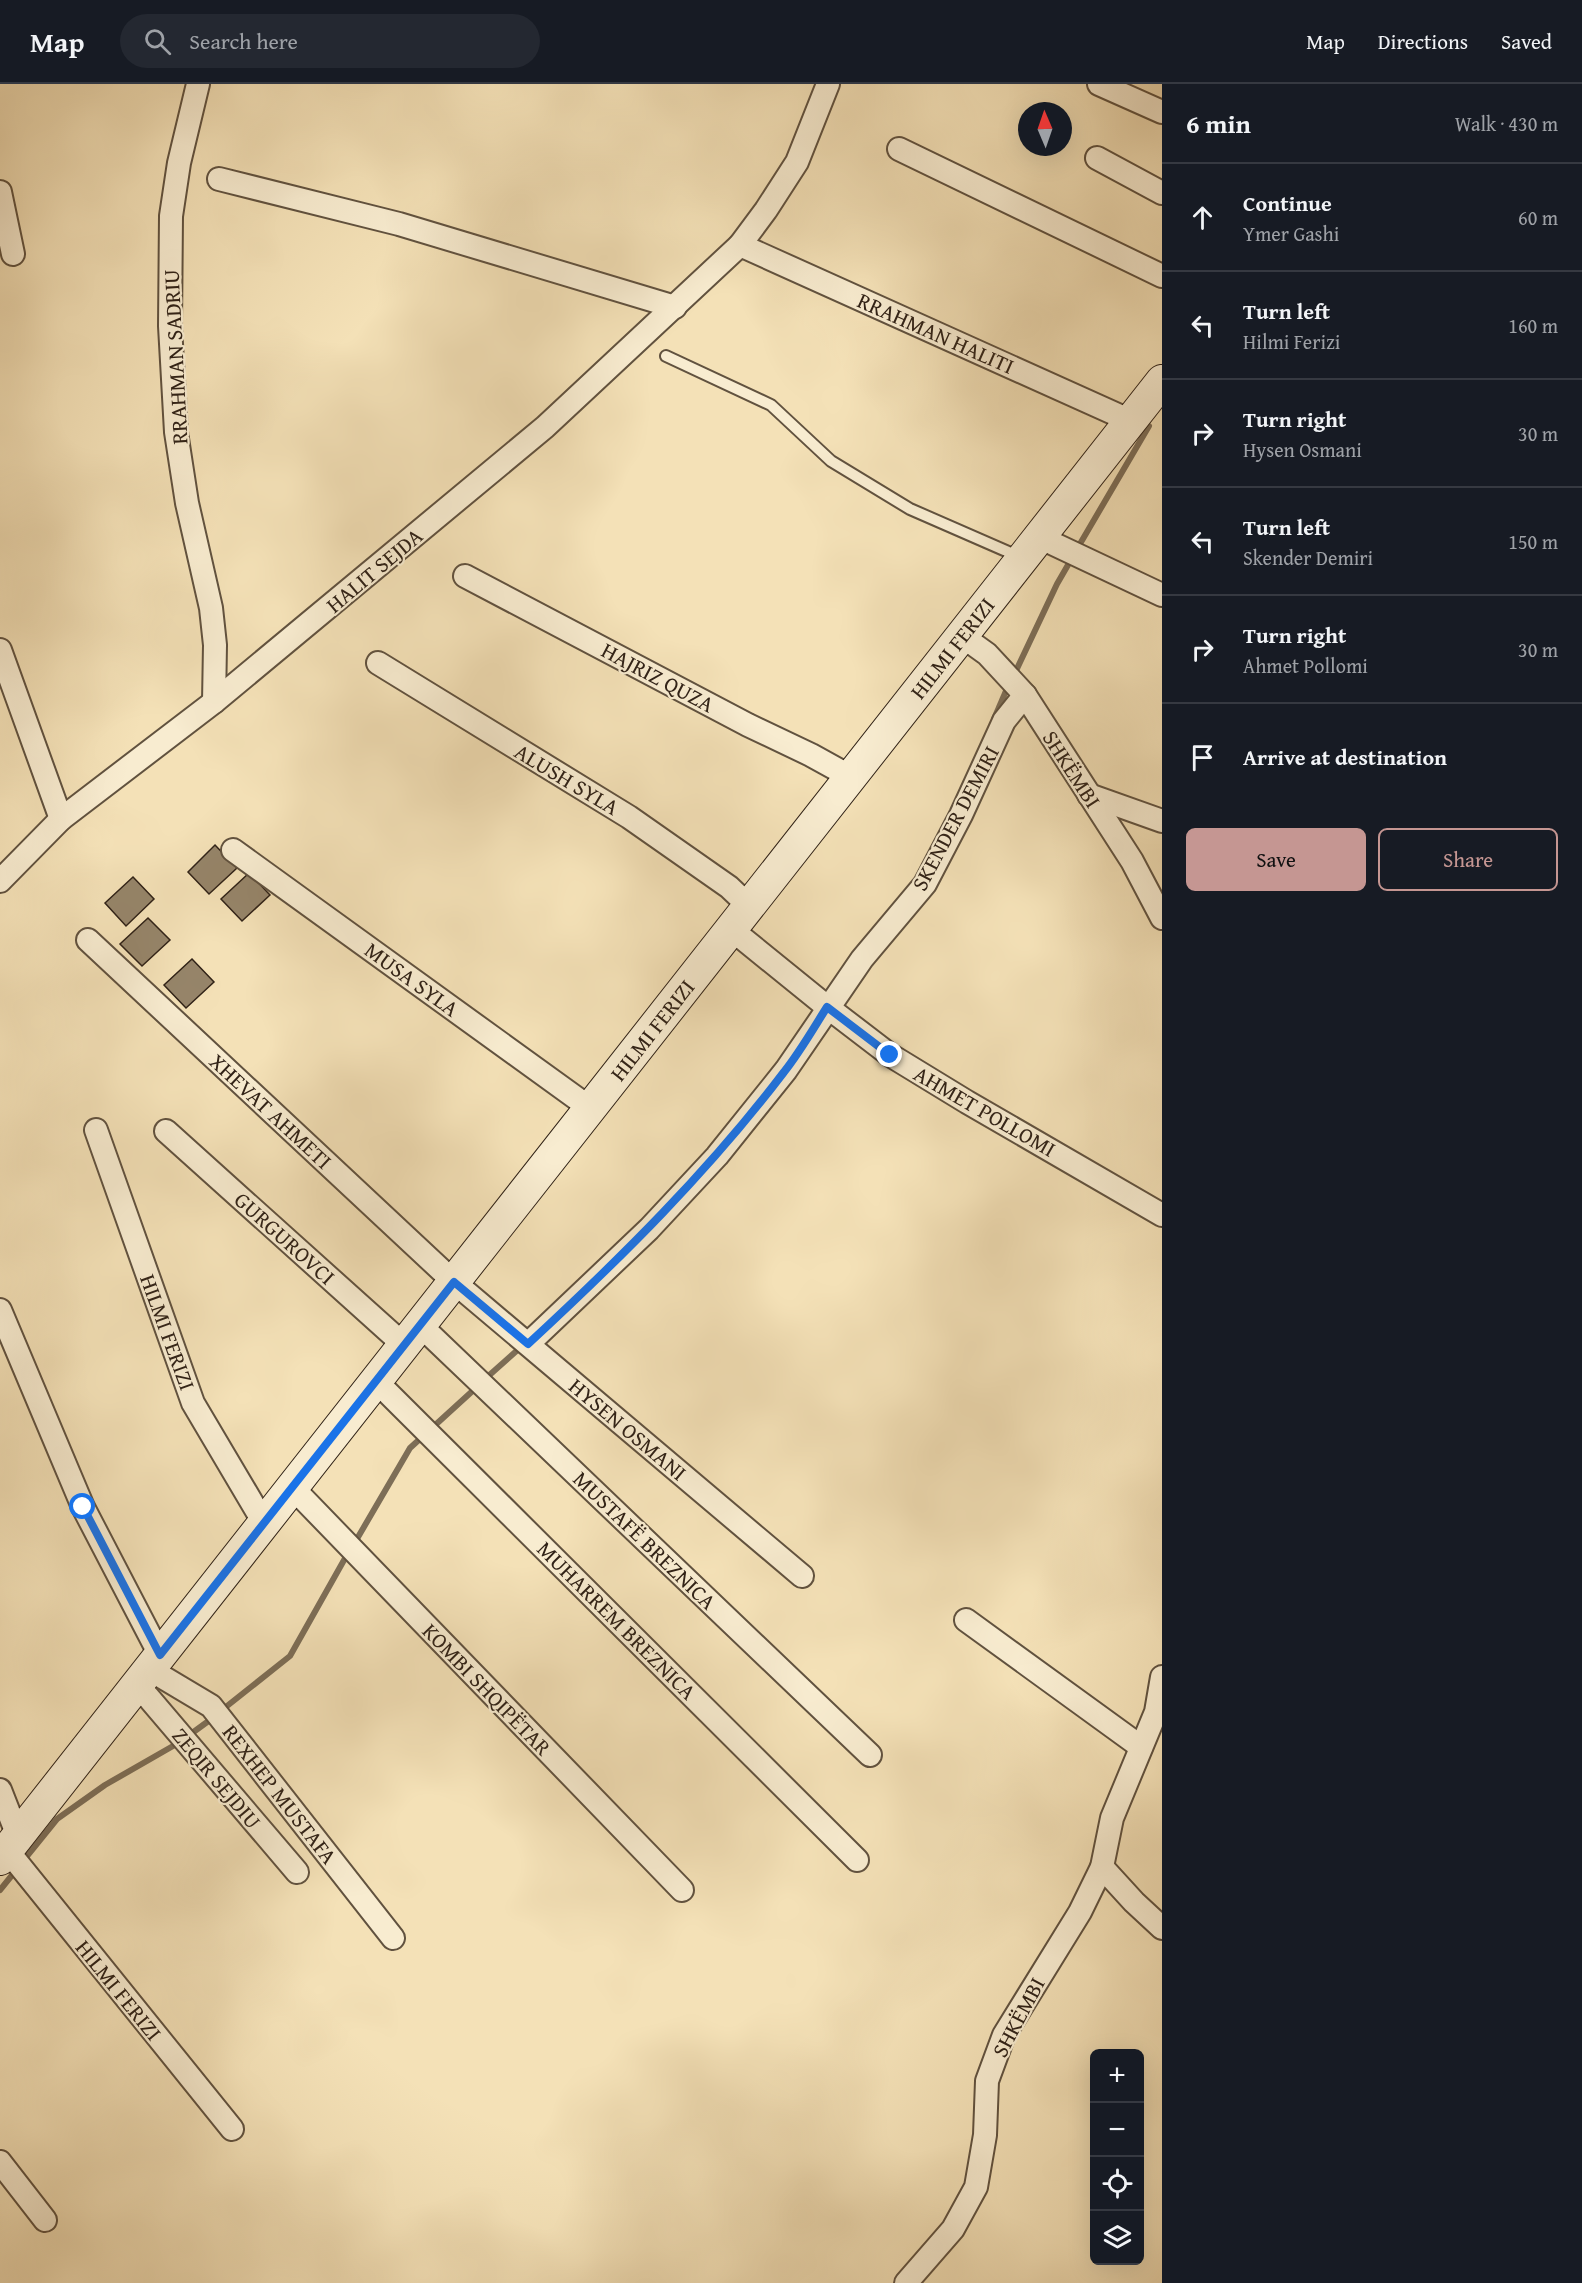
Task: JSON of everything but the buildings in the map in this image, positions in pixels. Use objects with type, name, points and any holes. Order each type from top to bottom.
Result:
[{"type":"street","name":"RRAHMAN SADRIU","points":[[198,84],[179,163],[171,216],[170,326],[176,432],[188,503],[211,608],[215,645],[214,702]]},
{"type":"street","name":"HALIT SEJDA","points":[[0,881],[61,819],[214,702],[536,435],[740,245],[797,162],[828,84]]},
{"type":"street","points":[[1099,84],[1162,112]]},
{"type":"street","points":[[899,149],[1162,276]]},
{"type":"street","points":[[1097,158],[1162,193]]},
{"type":"street","points":[[219,179],[399,224],[675,307]]},
{"type":"street","points":[[0,192],[13,254]]},
{"type":"street","name":"RRAHMAN HALITI","points":[[740,245],[1131,420]]},
{"type":"street","name":"HILMI FERIZI","points":[[232,2129],[9,1850],[1131,420],[1158,392]]},
{"type":"street","points":[[1031,547],[1162,595]]},
{"type":"street","name":"HAJRIZ QUZA","points":[[465,576],[738,719],[811,754],[851,777]]},
{"type":"street","name":"SHKËMBI","points":[[962,636],[987,654],[1022,691],[1132,861],[1154,890],[1162,918]]},
{"type":"street","points":[[0,650],[61,819]]},
{"type":"street","name":"ALUSH SYLA","points":[[378,663],[629,817],[729,887],[740,918]]},
{"type":"street","name":"SKENDER DEMIRI","points":[[523,1340],[649,1229],[717,1156],[786,1070],[822,1003],[925,884],[961,816],[1004,721],[1022,691]]},
{"type":"street","points":[[1089,795],[1162,820]]},
{"type":"street","name":"MUSA SYLA","points":[[233,850],[590,1108]]},
{"type":"street","name":"AHMET POLLOMI","points":[[740,918],[822,1003],[890,1055],[966,1102],[1162,1215]]},
{"type":"street","name":"XHEVAT AHMETI","points":[[88,940],[454,1282]]},
{"type":"street","name":"HILMI FERIZI","points":[[96,1130],[193,1402],[264,1523]]},
{"type":"street","name":"GURGUROVCI","points":[[166,1131],[412,1335]]},
{"type":"street","name":"HYSEN OSMANI","points":[[454,1282],[802,1575]]},
{"type":"street","name":"ZEQIR SEJDIU","points":[[0,1310],[175,1730],[297,1872]]},
{"type":"street","name":"MUSTAFË BREZNICA","points":[[412,1335],[471,1374],[870,1755]]},
{"type":"street","name":"MUHARREM BREZNICA","points":[[376,1381],[857,1860]]},
{"type":"street","name":"KOMBI SHQIPËTAR","points":[[292,1487],[682,1890]]},
{"type":"street","points":[[966,1620],[1141,1747]]},
{"type":"street","name":"REXHEP MUSTAFA","points":[[149,1669],[211,1706],[393,1938]]},
{"type":"street","name":"SHKËMBI","points":[[906,2283],[953,2229],[976,2187],[985,2135],[987,2080],[1004,2035],[1080,1912],[1102,1867],[1112,1818],[1156,1712],[1162,1677]]},
{"type":"street","points":[[0,1790],[9,1850]]},
{"type":"street","points":[[1102,1867],[1162,1928]]},
{"type":"street","points":[[0,2162],[45,2220]]},
{"type":"lane","points":[[666,356],[771,405],[831,460],[910,509],[1031,547]]},
{"type":"waterway","points":[[1077,549],[1149,426]]},
{"type":"waterway","points":[[1014,675],[1057,584],[1072,558]]},
{"type":"waterway","points":[[994,719],[1009,684]]},
{"type":"waterway","points":[[485,1379],[522,1346]]},
{"type":"waterway","points":[[354,1544],[410,1448],[478,1386]]},
{"type":"waterway","points":[[222,1710],[290,1656],[348,1553]]},
{"type":"waterway","points":[[188,1736],[214,1717]]},
{"type":"waterway","points":[[23,1861],[57,1819],[105,1785],[180,1742]]},
{"type":"waterway","points":[[0,1890],[17,1869]]},
{"type":"route","points":[[83,1507],[160,1655],[454,1282],[528,1344],[649,1229],[717,1156],[786,1070],[827,1007],[890,1055]]}]
